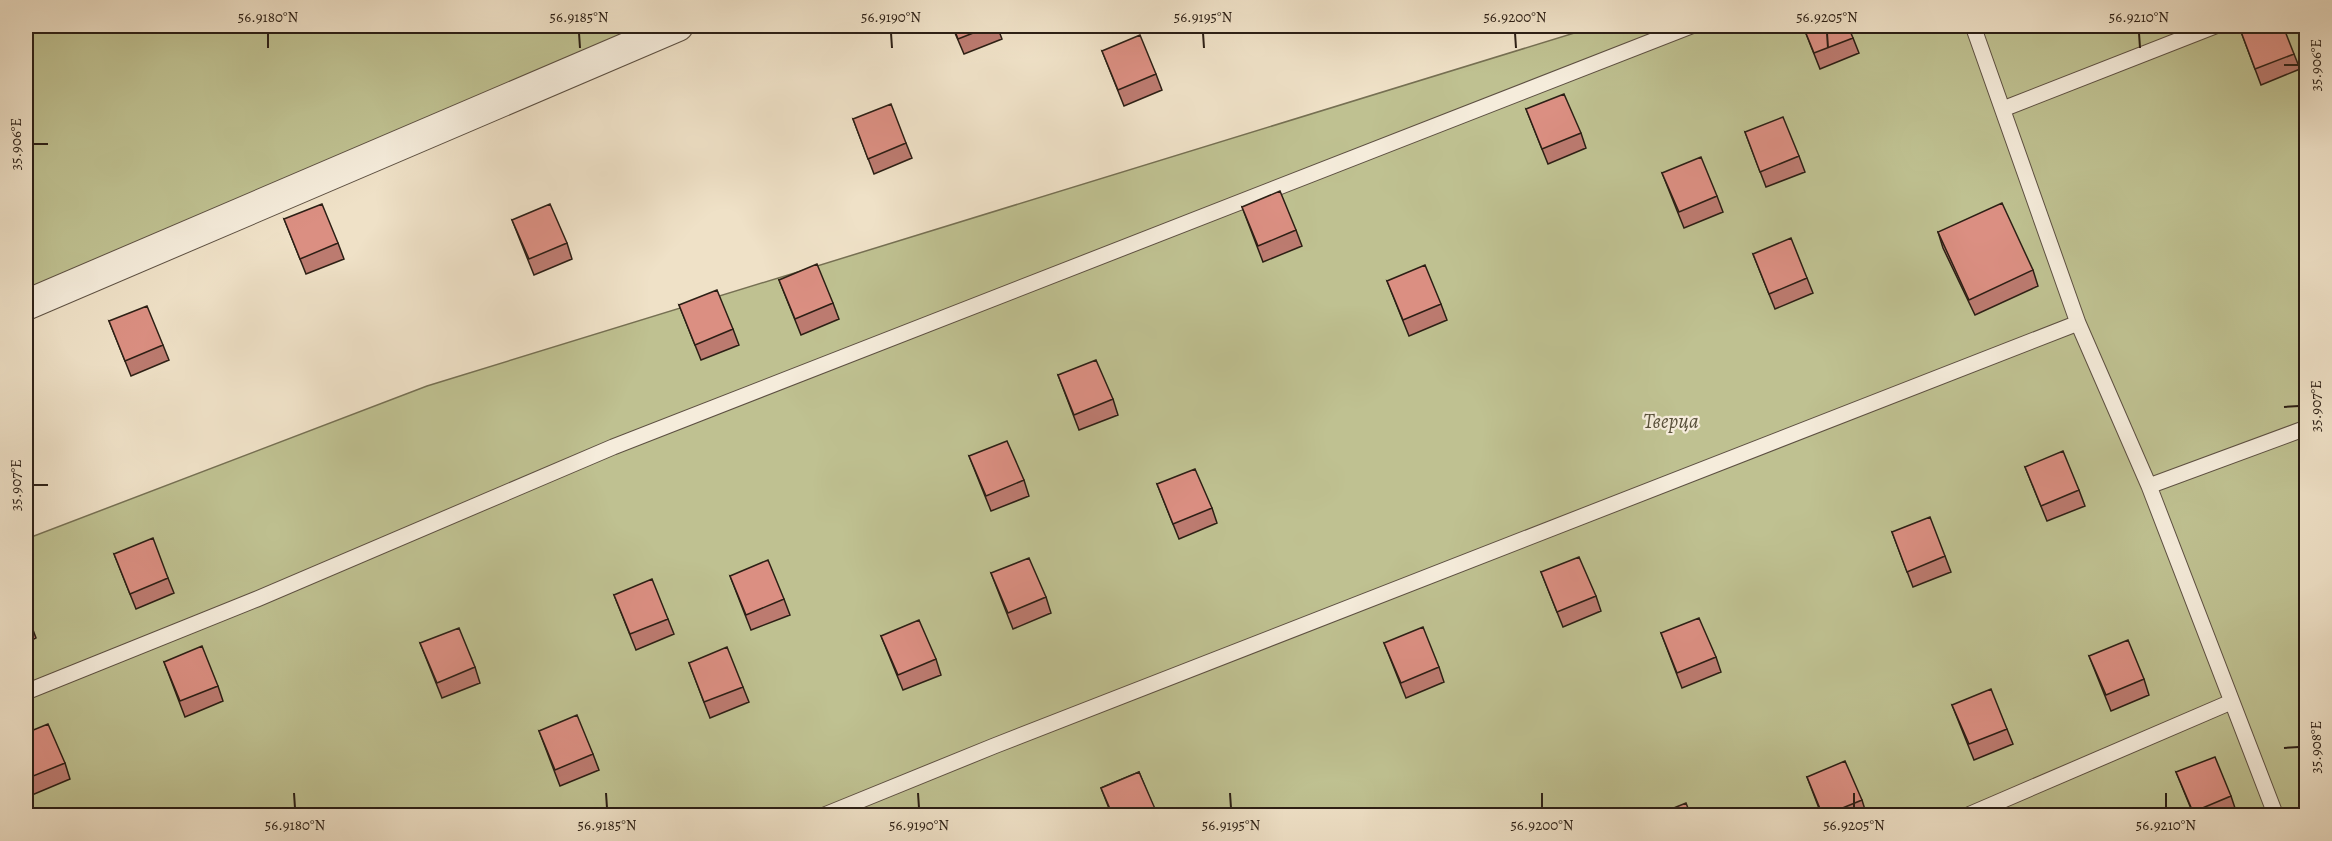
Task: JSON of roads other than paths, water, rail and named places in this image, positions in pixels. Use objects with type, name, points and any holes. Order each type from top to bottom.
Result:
[{"type":"street","points":[[26,305],[678,26]]},
{"type":"lane","points":[[26,692],[257,599],[613,447],[1691,26]]},
{"type":"lane","points":[[1973,26],[2078,323],[2149,486],[2276,816]]},
{"type":"lane","points":[[2003,109],[2215,26]]},
{"type":"lane","points":[[822,816],[994,746],[2078,323]]},
{"type":"lane","points":[[2149,486],[2307,428]]},
{"type":"lane","points":[[1966,816],[2231,702]]},
{"type":"park label","name":"Тверца","points":[[1671,421]]}]
